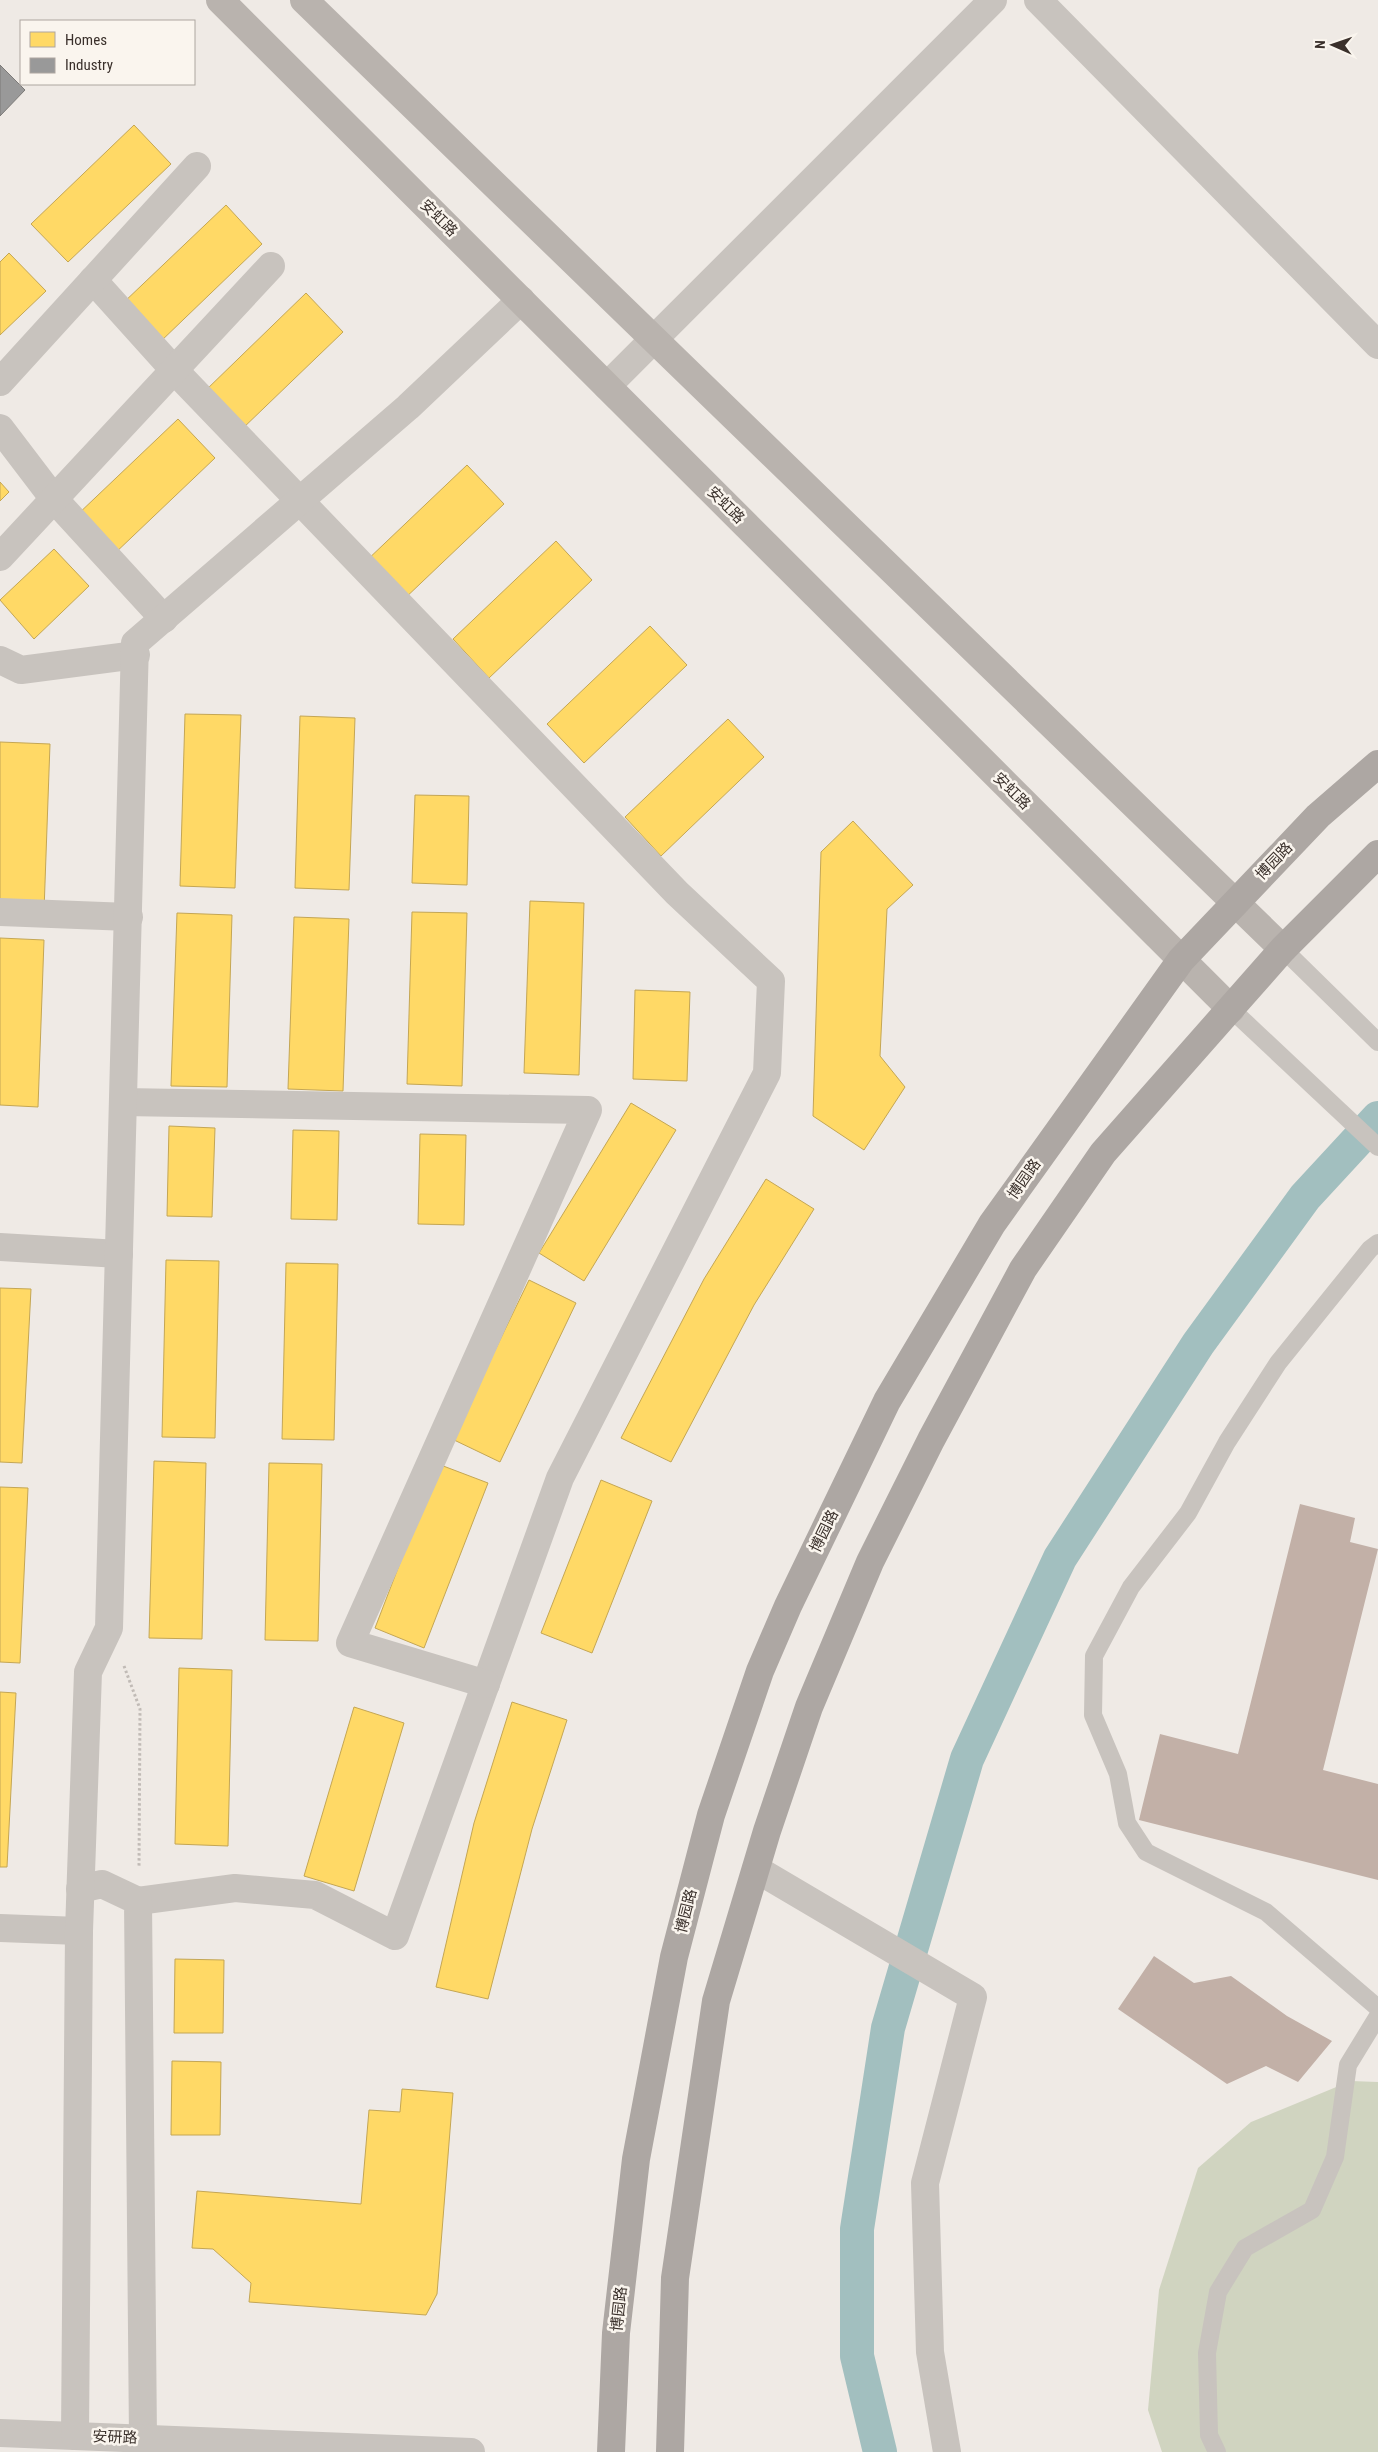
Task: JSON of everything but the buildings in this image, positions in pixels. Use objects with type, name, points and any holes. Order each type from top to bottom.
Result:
[{"type":"main road","name":"安虹路","points":[[220,0],[1231,1009]]},
{"type":"main road","points":[[304,0],[1283,949]]},
{"type":"main road","name":"博园路","points":[[611,2452],[616,2333],[636,2159],[674,1957],[711,1815],[760,1671],[801,1579],[887,1401],[992,1224],[1182,960],[1318,816],[1378,764]]},
{"type":"main road","points":[[670,2452],[675,2278],[716,2002],[756,1869],[809,1707],[870,1562],[931,1440],[1023,1269],[1103,1153],[1283,949],[1378,854]]},
{"type":"street","points":[[607,386],[652,338],[993,0]]},
{"type":"street","points":[[1038,0],[1378,345]]},
{"type":"street","points":[[0,382],[197,166]]},
{"type":"street","points":[[0,557],[271,266]]},
{"type":"street","points":[[80,1889],[102,1884],[138,1901],[235,1888],[315,1895],[395,1936],[560,1478],[767,1073],[770,981],[677,893],[174,370],[94,280]]},
{"type":"street","points":[[75,2436],[80,1889],[88,1672],[110,1628],[135,644],[408,407],[521,300]]},
{"type":"street","points":[[0,428],[54,499],[164,619]]},
{"type":"street","points":[[0,660],[21,670],[136,655]]},
{"type":"street","points":[[0,912],[128,917]]},
{"type":"street","points":[[123,1102],[588,1110],[350,1643],[486,1684]]},
{"type":"street","points":[[0,1247],[119,1254]]},
{"type":"street","points":[[756,1869],[941,1976],[973,1997],[926,2183],[930,2352],[947,2452]]},
{"type":"street","points":[[138,1901],[143,2439]]},
{"type":"street","points":[[0,1928],[79,1931]]},
{"type":"street","name":"安研路","points":[[0,2433],[471,2452]]},
{"type":"lane","points":[[1283,949],[1378,1042]]},
{"type":"lane","points":[[1231,1009],[1378,1147]]},
{"type":"lane","points":[[1378,1243],[1370,1250],[1278,1362],[1227,1442],[1188,1512],[1132,1587],[1094,1656],[1093,1715],[1118,1774],[1127,1823],[1146,1852],[1266,1912],[1378,2008]]},
{"type":"lane","points":[[1217,2452],[1208,2435],[1207,2353],[1218,2292],[1245,2248],[1312,2210],[1335,2157],[1348,2066],[1378,2016]]},
{"type":"path","points":[[110,1628],[140,1709],[138,1901]]},
{"type":"green space","points":[[1351,2081],[1378,2082],[1378,2452],[1162,2452],[1148,2410],[1159,2290],[1198,2168],[1251,2122]]},
{"type":"waterway","points":[[880,2452],[857,2356],[857,2229],[888,2028],[967,1759],[1060,1558],[1198,1344],[1305,1197],[1378,1118]]}]
